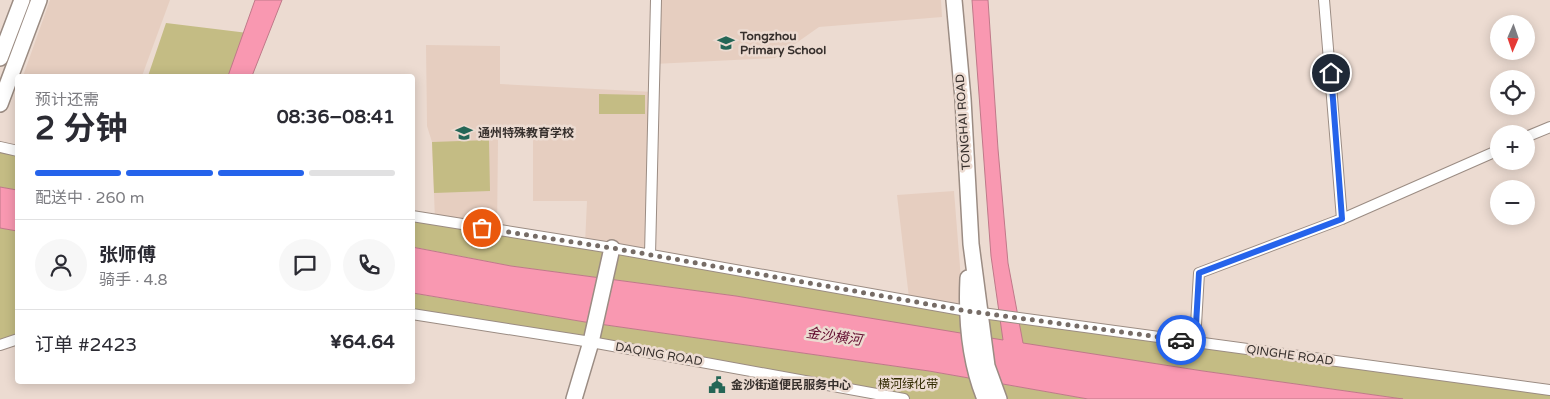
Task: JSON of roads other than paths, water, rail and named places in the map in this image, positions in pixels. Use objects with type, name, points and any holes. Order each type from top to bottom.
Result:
[{"type":"street","points":[[0,58],[22,0]]},
{"type":"street","points":[[0,104],[39,0]]},
{"type":"street","points":[[650,255],[656,0]]},
{"type":"street","name":"TONGHAI ROAD","points":[[954,0],[963,99],[974,312]]},
{"type":"street","points":[[1324,0],[1342,219]]},
{"type":"street","points":[[1535,133],[1550,127]]},
{"type":"street","points":[[0,148],[15,150]]},
{"type":"street","points":[[1195,342],[1199,273],[1342,219],[1490,154]]},
{"type":"street","points":[[415,216],[612,248],[974,312]]},
{"type":"street","points":[[574,399],[591,342],[612,248]]},
{"type":"street","points":[[974,312],[972,358],[985,399]]},
{"type":"street","points":[[974,312],[987,366],[999,399]]},
{"type":"street","name":"QINGHE ROAD","points":[[974,312],[1550,390]]},
{"type":"street","name":"DAQING ROAD","points":[[415,314],[591,342],[868,396],[904,399]]},
{"type":"street","points":[[0,345],[15,340]]},
{"type":"water","points":[[255,0],[282,0],[253,74],[229,74]]},
{"type":"water","name":"金沙横河","points":[[972,0],[988,0],[1008,263],[1023,343],[1403,399],[1088,399],[929,371],[585,322],[415,293],[415,248],[511,266],[736,296],[1003,340],[991,256]]},
{"type":"water","points":[[0,187],[15,190],[15,231],[0,228]]},
{"type":"place","name":"Tongzhou Primary School","points":[[726,43]]},
{"type":"place","name":"通州特殊教育学校","points":[[464,133]]},
{"type":"place","name":"金沙街道便民服务中心","points":[[717,385]]},
{"type":"park label","name":"横河绿化带","points":[[908,384]]}]
